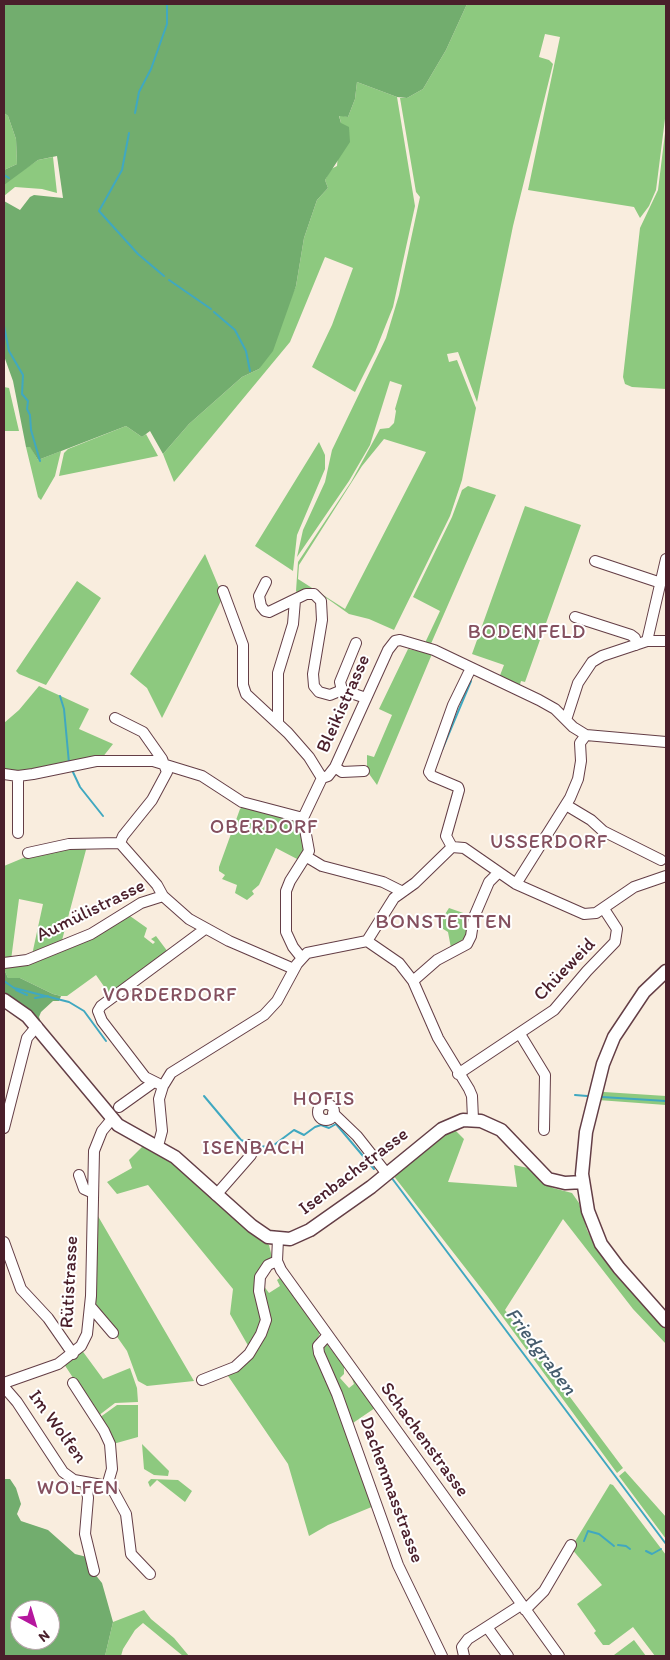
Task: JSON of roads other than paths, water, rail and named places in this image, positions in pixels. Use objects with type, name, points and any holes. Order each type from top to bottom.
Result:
[{"type":"main road","points":[[666,970],[644,992],[614,1037],[595,1096],[583,1155],[583,1182],[588,1210],[601,1244],[619,1268],[666,1321]]},
{"type":"main road","points":[[4,1000],[22,1011],[37,1026],[112,1119],[131,1134],[158,1146],[184,1164],[257,1230],[278,1239]]},
{"type":"main road","points":[[473,1119],[501,1130],[548,1179],[565,1183],[583,1182]]},
{"type":"main road","name":"Isenbachstrasse","points":[[278,1239],[290,1239],[310,1230],[387,1174],[442,1129],[454,1123],[473,1119]]},
{"type":"street","points":[[647,641],[666,559]]},
{"type":"street","points":[[595,561],[661,583]]},
{"type":"street","points":[[266,582],[259,596],[261,606],[265,611],[269,612],[310,594],[317,596],[321,601],[322,620],[315,657],[314,686],[319,692],[326,695],[342,690],[366,698]]},
{"type":"street","points":[[223,591],[243,645],[244,690],[250,700],[278,722],[309,757],[322,778],[303,818],[309,851],[286,891],[286,932],[293,948],[301,957]]},
{"type":"street","points":[[278,722],[278,673],[293,624],[295,600]]},
{"type":"street","points":[[575,617],[631,635],[635,638],[636,645]]},
{"type":"street","name":"Bleikistrasse","points":[[322,778],[328,776],[335,767],[388,650],[395,641],[404,640],[434,650],[471,668]]},
{"type":"street","points":[[566,720],[578,683],[592,662],[602,656],[647,641],[666,641]]},
{"type":"street","points":[[342,690],[340,682],[356,643]]},
{"type":"street","points":[[452,847],[446,836],[459,790],[458,787],[432,776],[429,772],[453,705],[471,668],[548,705],[586,735],[666,742]]},
{"type":"street","points":[[115,718],[143,732],[166,766],[167,772],[152,800],[122,836],[120,843]]},
{"type":"street","points":[[516,884],[566,805],[578,779],[581,761],[580,743],[586,735]]},
{"type":"street","points":[[4,774],[18,776],[96,761],[141,760],[174,766],[203,776],[242,802],[303,818]]},
{"type":"street","points":[[335,767],[342,772],[364,771]]},
{"type":"street","points":[[18,776],[18,833]]},
{"type":"street","points":[[566,805],[591,820],[603,831],[661,860]]},
{"type":"street","points":[[28,854],[69,844],[120,843],[158,885],[163,896]]},
{"type":"street","points":[[367,946],[386,909],[400,891],[415,883],[452,847],[464,848],[493,871],[516,884],[574,911],[590,914],[604,909],[634,887],[666,876]]},
{"type":"street","points":[[307,857],[322,866],[383,882],[400,891]]},
{"type":"street","points":[[413,982],[437,960],[467,944],[471,936],[474,917],[493,871]]},
{"type":"street","name":"Aumülistrasse","points":[[4,963],[27,960],[91,934],[141,903],[163,896],[189,919],[205,930],[294,969]]},
{"type":"street","name":"Chüeweid","points":[[458,1074],[520,1034],[557,1007],[587,971],[616,942],[616,929],[604,909]]},
{"type":"street","points":[[159,1084],[145,1078],[98,1015],[99,1008],[205,930]]},
{"type":"street","points":[[119,1107],[159,1084],[178,1067],[264,1015],[277,1001],[301,957],[314,950],[367,946],[399,963],[413,982],[438,1038],[472,1096],[473,1119]]},
{"type":"street","points":[[4,1128],[27,1038],[37,1026]]},
{"type":"street","points":[[520,1034],[545,1075],[544,1130]]},
{"type":"street","points":[[158,1146],[162,1131],[159,1084]]},
{"type":"street","points":[[333,1113],[357,1136],[387,1174]]},
{"type":"street","name":"Rütistrasse","points":[[4,1382],[58,1364],[81,1346],[87,1334],[90,1306],[94,1151],[102,1131],[112,1119]]},
{"type":"street","points":[[216,1194],[251,1155],[249,1145]]},
{"type":"street","points":[[79,1175],[84,1188],[93,1193]]},
{"type":"street","points":[[202,1380],[235,1367],[249,1354],[262,1334],[266,1320],[260,1291],[260,1278],[268,1265],[276,1261],[278,1239]]},
{"type":"street","points":[[4,1242],[21,1289],[48,1318],[73,1354]]},
{"type":"street","name":"Schachenstrasse","points":[[276,1261],[326,1336],[559,1656]]},
{"type":"street","points":[[90,1306],[113,1333]]},
{"type":"street","name":"Dachenmasstrasse","points":[[326,1336],[318,1346],[319,1353],[337,1394],[398,1565],[442,1656]]},
{"type":"street","name":"Im Wolfen","points":[[4,1387],[17,1402],[63,1472],[74,1480],[106,1486],[112,1469],[110,1444],[104,1430],[73,1383]]},
{"type":"street","name":"Im Wolfen","points":[[86,1483],[88,1498],[84,1534],[94,1572]]},
{"type":"street","points":[[106,1486],[119,1499],[126,1514],[131,1554],[150,1574]]},
{"type":"street","points":[[464,1656],[462,1647],[465,1642],[487,1627],[523,1608],[544,1592],[571,1545]]},
{"type":"street","points":[[487,1627],[508,1656]]},
{"type":"waterway","points":[[135,113],[139,92],[151,69],[167,24],[167,4]]},
{"type":"waterway","points":[[129,133],[122,170],[99,211],[138,254],[164,276]]},
{"type":"waterway","points":[[4,175],[9,178]]},
{"type":"waterway","points":[[169,280],[211,309]]},
{"type":"waterway","points":[[214,312],[235,330],[246,351],[250,371]]},
{"type":"waterway","points":[[4,326],[9,351],[23,375],[22,394],[28,401],[27,409],[30,415],[31,430],[40,461]]},
{"type":"waterway","points":[[442,750],[471,681]]},
{"type":"waterway","points":[[60,696],[64,709],[69,763]]},
{"type":"waterway","points":[[72,770],[80,787],[103,816]]},
{"type":"waterway","name":"ISENBACH","points":[[4,981],[14,988],[69,1002],[84,1011],[106,1041]]},
{"type":"waterway","name":"ISENBACH","points":[[16,990],[27,995]]},
{"type":"waterway","name":"ISENBACH","points":[[35,998],[48,996]]},
{"type":"waterway","points":[[575,1095],[587,1096]]},
{"type":"waterway","name":"ISENBACH","points":[[204,1096],[241,1140],[246,1142]]},
{"type":"waterway","points":[[602,1097],[666,1101]]},
{"type":"waterway","name":"ISENBACH","points":[[253,1144],[266,1147],[274,1145],[294,1130],[304,1135],[315,1127],[321,1125],[329,1128],[336,1124],[374,1169]]},
{"type":"waterway","name":"Friedgraben","points":[[391,1177],[666,1544]]},
{"type":"waterway","points":[[584,1541],[588,1531],[599,1534],[614,1546]]},
{"type":"waterway","points":[[618,1545],[626,1546],[630,1549]]},
{"type":"waterway","points":[[646,1551],[652,1554],[661,1549]]},
{"type":"district","name":"BODENFELD","points":[[527,633]]},
{"type":"district","name":"OBERDORF","points":[[264,828]]},
{"type":"district","name":"USSERDORF","points":[[549,843]]},
{"type":"district","name":"BONSTETTEN","points":[[444,923]]},
{"type":"district","name":"VORDERDORF","points":[[170,996]]},
{"type":"district","name":"HOFIS","points":[[324,1100]]},
{"type":"district","name":"ISENBACH","points":[[254,1149]]},
{"type":"district","name":"WOLFEN","points":[[78,1489]]}]
